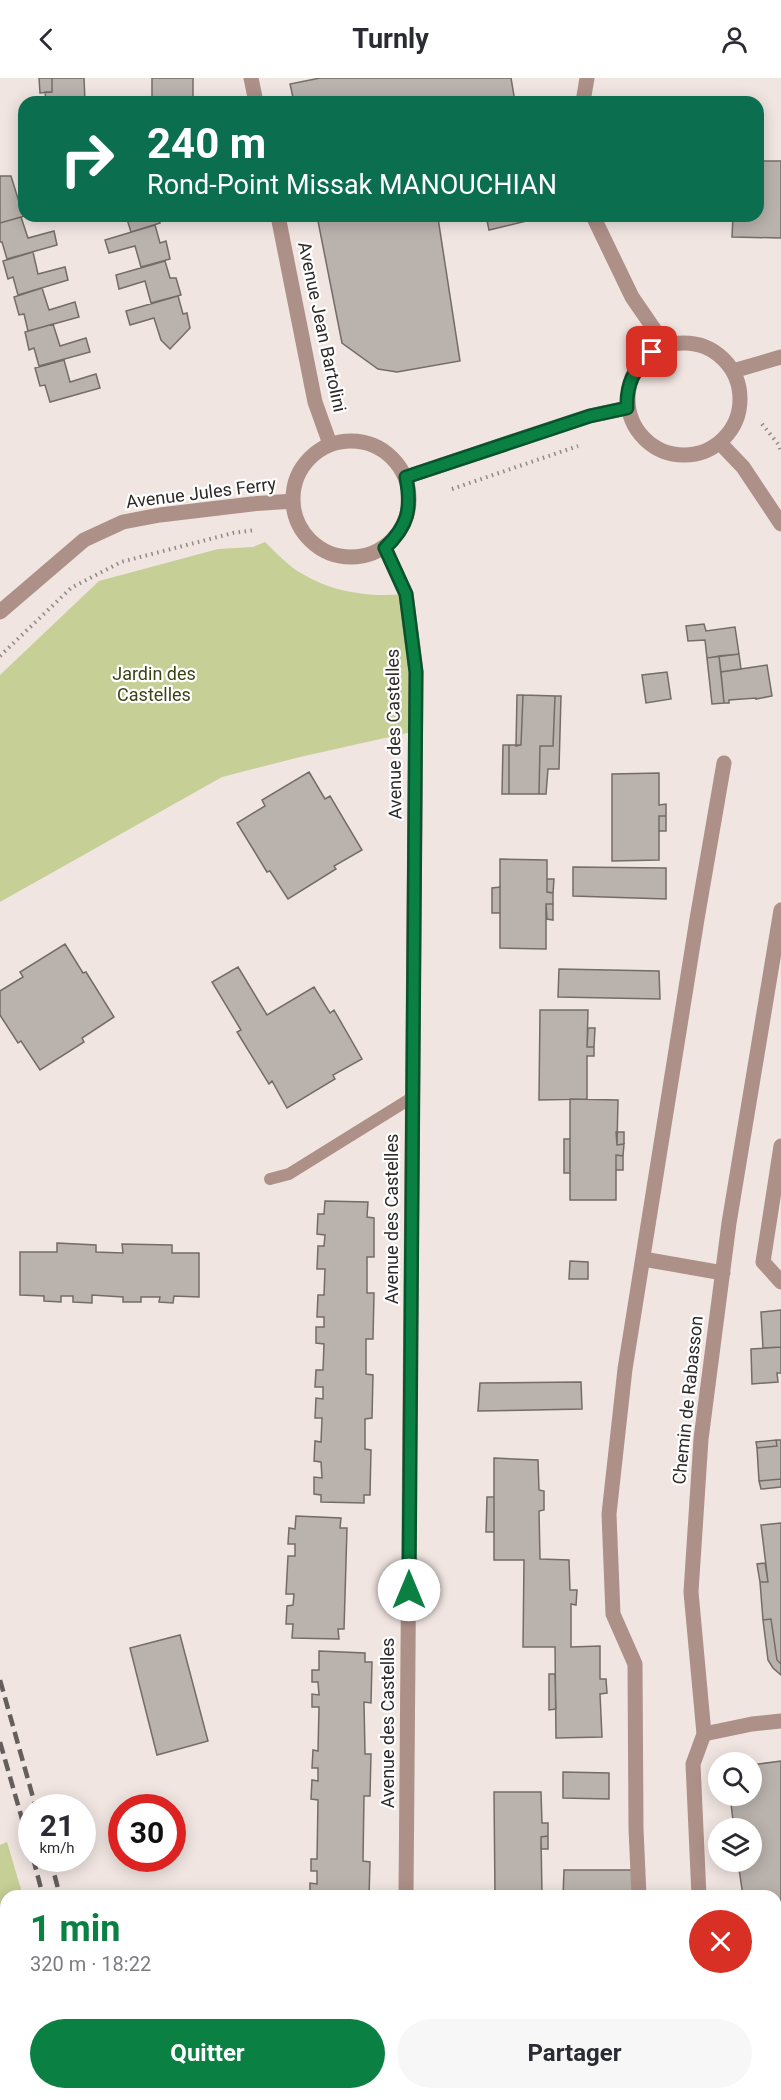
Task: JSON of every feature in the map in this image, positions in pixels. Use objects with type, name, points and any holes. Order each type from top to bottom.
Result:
[{"type":"street","points":[[251,78],[255,96]]},
{"type":"street","points":[[584,96],[587,78]]},
{"type":"street","name":"Avenue Jean Bartolini","points":[[279,222],[315,402],[330,444]]},
{"type":"street","points":[[596,222],[632,297],[665,345]]},
{"type":"street","points":[[682,342],[697,344],[724,359],[733,371],[739,385],[738,416],[731,431],[720,443],[691,456],[674,456],[659,451],[645,441],[634,428],[627,408],[631,378],[639,364],[652,352],[665,345],[682,342]]},
{"type":"street","points":[[733,371],[781,357]]},
{"type":"street","points":[[406,477],[590,416],[627,408]]},
{"type":"street","points":[[346,441],[362,442],[377,447],[390,455],[406,477],[410,496],[404,525],[385,548],[370,555],[355,558],[340,557],[325,552],[312,543],[302,531],[293,501],[294,487],[307,461],[330,444],[346,441]]},
{"type":"street","points":[[720,443],[743,467],[781,524]]},
{"type":"street","name":"Avenue Jules Ferry","points":[[0,612],[84,540],[123,522],[206,509],[293,501]]},
{"type":"street","name":"Avenue des Castelles","points":[[385,548],[406,594],[416,672],[406,1890]]},
{"type":"street","points":[[639,1890],[635,1664],[613,1614],[609,1514],[625,1369],[724,763]]},
{"type":"street","name":"Chemin de Rabasson","points":[[699,1890],[693,1764],[704,1734],[691,1592],[701,1439],[729,1223],[781,910]]},
{"type":"street","points":[[781,1146],[763,1262],[781,1282]]},
{"type":"street","points":[[643,1259],[723,1273]]},
{"type":"street","points":[[704,1734],[752,1724],[781,1721]]},
{"type":"lane","points":[[270,1179],[289,1174],[413,1097]]},
{"type":"path","points":[[762,424],[779,445],[781,453]]},
{"type":"path","points":[[452,489],[588,443]]},
{"type":"path","points":[[0,656],[71,588],[121,562],[233,533],[255,530]]},
{"type":"green space","name":"Jardin des Castelles","points":[[265,542],[293,568],[319,582],[361,594],[406,594],[416,731],[222,777],[0,902],[0,675],[99,581],[218,549],[253,547]]},
{"type":"green space","points":[[7,1842],[21,1890],[0,1890],[0,1845]]},
{"type":"building","points":[[39,78],[52,78],[52,92],[40,93]]},
{"type":"building","points":[[52,78],[84,78],[85,96],[45,96],[45,92],[52,92]]},
{"type":"building","points":[[152,78],[193,78],[193,96],[152,96]]},
{"type":"building","points":[[320,78],[511,78],[514,96],[293,96],[290,84]]},
{"type":"building","points":[[764,161],[781,161],[781,238],[732,237],[733,222],[764,222]]},
{"type":"building","points":[[0,176],[11,176],[18,199],[18,218],[0,223]]},
{"type":"building","points":[[18,218],[18,222],[23,222],[28,238],[54,231],[57,245],[7,259],[2,242],[0,242],[0,223]]},
{"type":"building","points":[[128,222],[160,223],[131,232]]},
{"type":"building","points":[[318,222],[439,222],[460,361],[397,372],[378,369],[342,343]]},
{"type":"building","points":[[487,222],[522,222],[489,230]]},
{"type":"building","points":[[155,225],[160,243],[166,241],[170,259],[141,267],[135,246],[109,253],[105,240]]},
{"type":"building","points":[[33,252],[38,274],[65,267],[68,280],[18,295],[13,277],[8,279],[3,261]]},
{"type":"building","points":[[165,261],[170,278],[176,278],[181,295],[151,303],[145,281],[119,289],[116,275]]},
{"type":"building","points":[[42,288],[49,310],[75,302],[79,317],[28,331],[24,314],[19,315],[14,297]]},
{"type":"building","points":[[178,296],[183,314],[187,313],[190,328],[170,349],[161,340],[154,318],[130,325],[126,311]]},
{"type":"building","points":[[53,324],[60,346],[86,338],[90,352],[39,366],[34,348],[29,350],[25,332]]},
{"type":"building","points":[[64,360],[70,382],[96,374],[100,388],[50,402],[45,385],[40,386],[35,368]]},
{"type":"building","points":[[704,624],[706,631],[735,627],[739,654],[707,658],[705,640],[688,641],[686,626]]},
{"type":"building","points":[[739,654],[741,669],[721,672],[719,656]]},
{"type":"building","points":[[719,656],[724,703],[712,704],[707,658]]},
{"type":"building","points":[[767,665],[772,696],[729,700],[729,703],[724,703],[721,672]]},
{"type":"building","points":[[667,672],[671,699],[646,703],[642,675]]},
{"type":"building","points":[[517,695],[523,695],[521,745],[516,746]]},
{"type":"building","points":[[523,695],[555,696],[553,746],[540,746],[539,794],[509,794],[509,745],[521,745]]},
{"type":"building","points":[[555,696],[561,696],[559,769],[548,769],[546,794],[539,794],[540,746],[553,746]]},
{"type":"building","points":[[503,745],[509,745],[509,794],[502,794]]},
{"type":"building","points":[[309,772],[325,799],[330,796],[362,850],[334,866],[336,869],[288,899],[270,871],[267,872],[237,823],[265,806],[262,800]]},
{"type":"building","points":[[659,773],[659,805],[666,804],[666,816],[659,816],[659,860],[612,861],[612,774]]},
{"type":"building","points":[[659,816],[666,816],[666,831],[659,831]]},
{"type":"building","points":[[500,859],[547,860],[547,892],[553,893],[553,904],[546,904],[546,949],[500,948]]},
{"type":"building","points":[[573,867],[666,868],[666,899],[573,896]]},
{"type":"building","points":[[547,879],[554,879],[553,893],[547,892]]},
{"type":"building","points":[[500,887],[500,913],[492,913],[492,888]]},
{"type":"building","points":[[546,904],[553,904],[553,920],[547,919]]},
{"type":"building","points":[[65,944],[83,973],[86,972],[114,1017],[82,1038],[84,1042],[40,1070],[21,1041],[18,1043],[0,1015],[0,991],[23,977],[20,972]]},
{"type":"building","points":[[238,967],[267,1015],[314,987],[330,1013],[334,1010],[362,1059],[333,1075],[335,1079],[287,1108],[272,1081],[269,1084],[237,1032],[241,1030],[212,982]]},
{"type":"building","points":[[559,969],[659,971],[660,999],[558,997]]},
{"type":"building","points":[[540,1010],[588,1010],[587,1047],[594,1047],[594,1056],[587,1056],[587,1099],[539,1100]]},
{"type":"building","points":[[588,1028],[595,1028],[594,1047],[587,1047]]},
{"type":"building","points":[[570,1099],[618,1100],[617,1145],[624,1144],[623,1156],[616,1155],[616,1200],[570,1200]]},
{"type":"building","points":[[616,1132],[624,1132],[624,1144],[617,1145]]},
{"type":"building","points":[[564,1139],[570,1139],[570,1173],[564,1173]]},
{"type":"building","points":[[616,1155],[623,1156],[623,1170],[616,1170]]},
{"type":"building","points":[[325,1201],[368,1202],[367,1217],[374,1218],[374,1257],[367,1257],[367,1293],[374,1293],[373,1339],[366,1339],[366,1374],[373,1375],[372,1418],[365,1419],[365,1449],[371,1450],[370,1495],[364,1495],[364,1503],[321,1502],[321,1495],[314,1494],[314,1477],[322,1478],[321,1462],[314,1461],[315,1441],[321,1442],[322,1418],[315,1418],[316,1398],[323,1399],[323,1387],[315,1387],[316,1370],[323,1370],[324,1344],[316,1343],[316,1327],[324,1327],[324,1317],[317,1317],[318,1295],[324,1295],[325,1269],[317,1269],[318,1246],[324,1246],[325,1235],[317,1234],[318,1214],[324,1214]]},
{"type":"building","points":[[57,1243],[96,1245],[96,1252],[123,1253],[122,1244],[172,1245],[172,1253],[199,1253],[199,1297],[174,1296],[173,1303],[159,1302],[160,1297],[141,1297],[141,1302],[123,1302],[123,1297],[92,1295],[92,1303],[73,1302],[73,1296],[61,1296],[61,1302],[44,1301],[44,1296],[20,1295],[20,1252],[57,1252]]},
{"type":"building","points":[[570,1261],[588,1262],[588,1279],[569,1279]]},
{"type":"building","points":[[781,1310],[781,1347],[763,1348],[761,1312]]},
{"type":"building","points":[[781,1347],[781,1373],[777,1373],[778,1382],[752,1384],[751,1349]]},
{"type":"building","points":[[581,1382],[582,1409],[478,1411],[480,1383]]},
{"type":"building","points":[[776,1440],[781,1440],[781,1479],[759,1481],[757,1448],[777,1446]]},
{"type":"building","points":[[776,1440],[777,1446],[757,1448],[756,1442]]},
{"type":"building","points":[[494,1458],[538,1460],[539,1490],[544,1491],[544,1510],[539,1511],[540,1559],[569,1560],[570,1590],[577,1590],[576,1605],[571,1604],[571,1647],[600,1646],[600,1679],[606,1679],[607,1693],[600,1694],[602,1737],[556,1738],[555,1647],[523,1647],[524,1560],[494,1560]]},
{"type":"building","points":[[781,1479],[781,1487],[761,1489],[759,1481]]},
{"type":"building","points":[[487,1497],[494,1497],[494,1532],[486,1532]]},
{"type":"building","points":[[296,1516],[341,1518],[340,1528],[347,1528],[344,1629],[338,1629],[339,1639],[292,1638],[293,1624],[286,1624],[287,1606],[293,1605],[294,1594],[286,1594],[288,1556],[295,1556],[295,1544],[288,1544],[289,1528],[295,1529]]},
{"type":"building","points":[[781,1523],[781,1664],[777,1660],[771,1619],[763,1620],[760,1582],[768,1582],[761,1525]]},
{"type":"building","points":[[765,1563],[768,1582],[760,1582],[757,1564]]},
{"type":"building","points":[[771,1619],[777,1660],[781,1664],[781,1675],[768,1660],[763,1620]]},
{"type":"building","points":[[180,1635],[208,1741],[157,1755],[130,1648]]},
{"type":"building","points":[[319,1651],[365,1653],[365,1662],[372,1662],[371,1703],[364,1702],[365,1754],[371,1754],[370,1796],[364,1796],[363,1861],[370,1862],[369,1890],[310,1890],[310,1883],[317,1884],[317,1871],[311,1871],[311,1859],[317,1859],[318,1800],[311,1799],[312,1780],[318,1781],[318,1768],[312,1768],[313,1750],[318,1751],[319,1707],[312,1707],[312,1694],[319,1695],[318,1682],[312,1682],[312,1670],[319,1670]]},
{"type":"building","points":[[549,1674],[555,1674],[556,1709],[549,1710]]},
{"type":"building","points":[[781,1761],[781,1890],[742,1890],[739,1872],[762,1872],[762,1818],[733,1818],[731,1806],[762,1806],[762,1764]]},
{"type":"building","points":[[563,1772],[609,1773],[609,1799],[563,1798]]},
{"type":"building","points":[[494,1792],[541,1792],[542,1823],[548,1823],[548,1836],[541,1837],[542,1890],[495,1890]]},
{"type":"building","points":[[548,1836],[548,1849],[541,1849],[541,1837]]},
{"type":"building","points":[[564,1870],[632,1870],[633,1890],[563,1890]]},
{"type":"railway","points":[[0,1680],[32,1794]]},
{"type":"railway","points":[[0,1742],[18,1805]]},
{"type":"railway","points":[[37,1872],[41,1890]]},
{"type":"railway","points":[[54,1872],[58,1890]]},
{"type":"route","points":[[409,1590],[416,672],[406,594],[385,548],[404,525],[410,496],[406,477],[590,416],[627,408],[631,378],[639,364],[652,352]]}]
